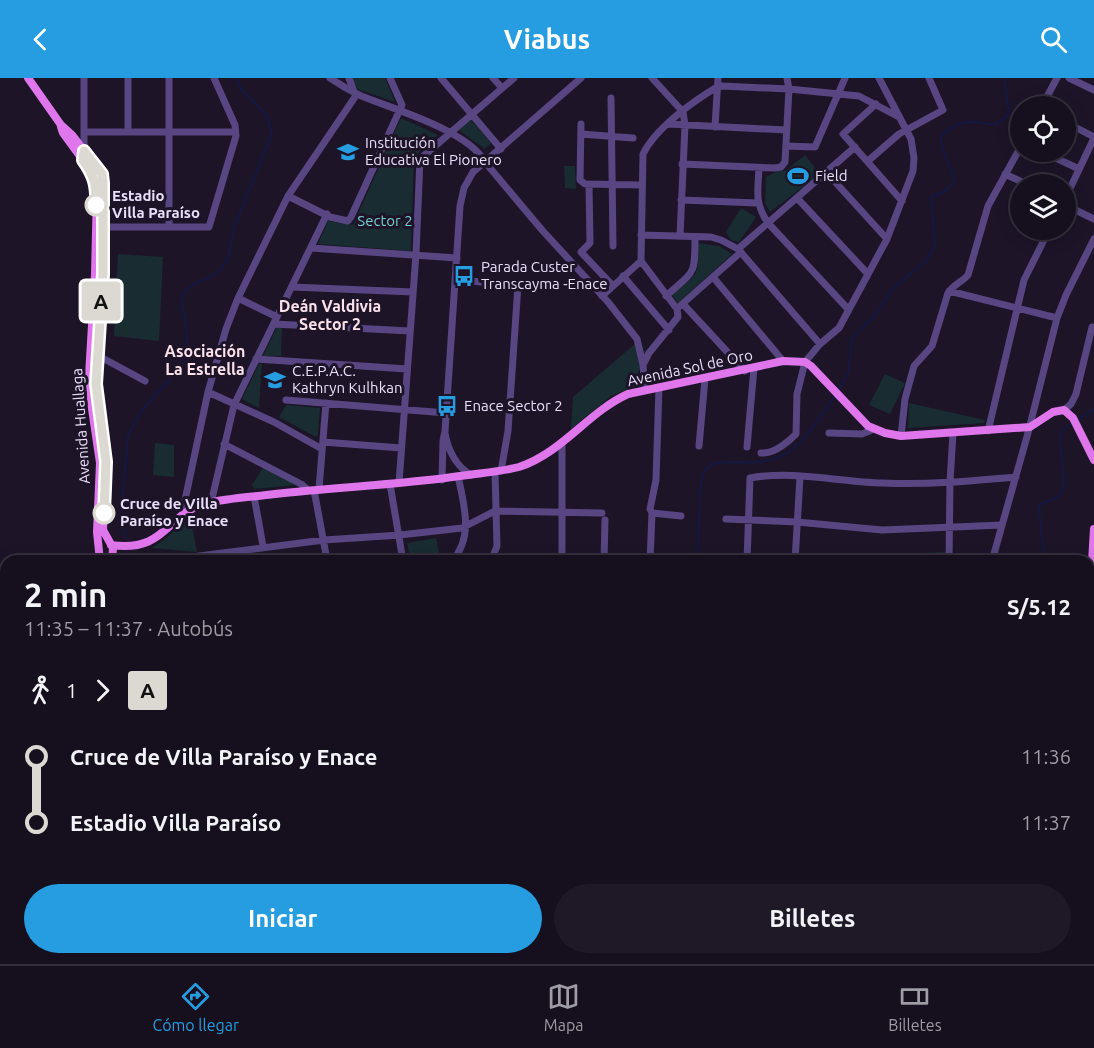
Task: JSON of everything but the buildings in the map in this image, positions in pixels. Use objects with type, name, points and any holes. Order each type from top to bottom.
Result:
[{"type":"main road","name":"Avenida Huallaga","points":[[28,78],[61,125],[63,134],[102,174],[99,227],[103,274],[90,392],[100,463],[97,526],[100,555]]},
{"type":"main road","name":"Avenida Huallaga","points":[[94,354],[106,462],[104,530],[113,551]]},
{"type":"main road","name":"Avenida Sol de Oro","points":[[113,551],[153,540],[161,536],[182,514],[190,509],[211,503],[314,490],[441,480],[498,471],[531,462],[562,442],[612,402],[628,394],[783,361],[805,362],[816,369],[855,414],[874,429],[901,436],[1030,428],[1053,412],[1067,412]]},
{"type":"main road","points":[[1067,412],[1087,442],[1094,460]]},
{"type":"main road","points":[[1094,529],[1094,555]]},
{"type":"main road","points":[[100,550],[103,555]]},
{"type":"street","points":[[83,156],[84,78]]},
{"type":"street","points":[[128,78],[128,132]]},
{"type":"street","points":[[169,78],[169,226]]},
{"type":"street","points":[[99,227],[209,227],[236,132],[214,78]]},
{"type":"street","points":[[349,78],[356,93]]},
{"type":"street","points":[[288,196],[342,220],[351,218],[402,105],[390,78]]},
{"type":"street","points":[[441,78],[501,149]]},
{"type":"street","points":[[493,78],[502,88]]},
{"type":"street","points":[[403,555],[395,484],[401,448],[416,254],[420,159],[514,78]]},
{"type":"street","points":[[441,480],[442,441],[445,430],[462,193],[473,172],[581,78]]},
{"type":"street","points":[[652,78],[683,112],[680,236]]},
{"type":"street","points":[[715,127],[718,78]]},
{"type":"street","points":[[682,164],[759,168],[778,168],[784,165],[789,89],[787,78]]},
{"type":"street","points":[[786,146],[816,147],[845,78]]},
{"type":"street","points":[[761,453],[768,453],[789,441],[796,434],[797,394],[805,362],[820,344],[839,328],[887,239],[914,165],[913,145],[879,78]]},
{"type":"street","points":[[868,161],[899,134],[944,110],[929,78]]},
{"type":"street","points":[[1047,96],[1057,78]]},
{"type":"street","points":[[1069,78],[1094,90]]},
{"type":"street","points":[[335,79],[356,93],[450,132],[480,153],[542,230],[602,296],[637,339],[643,364],[645,389]]},
{"type":"street","points":[[747,447],[749,370],[680,306],[666,296],[641,261],[643,154],[647,146],[668,124],[717,87],[789,89],[859,96],[899,117]]},
{"type":"street","points":[[182,514],[208,392],[226,329],[238,298],[288,196],[356,93]]},
{"type":"street","points":[[611,98],[613,246]]},
{"type":"street","points":[[876,104],[843,134],[868,161],[895,196],[902,201]]},
{"type":"street","points":[[581,124],[580,180],[585,184],[642,185]]},
{"type":"street","points":[[668,124],[786,130]]},
{"type":"street","points":[[1076,128],[1094,138],[1076,176]]},
{"type":"street","points":[[85,132],[236,132]]},
{"type":"street","points":[[581,134],[633,138]]},
{"type":"street","points":[[643,364],[678,317],[680,306],[768,223],[855,147]]},
{"type":"street","points":[[901,436],[905,399],[914,366],[932,346],[949,291],[968,275],[988,206],[1012,162]]},
{"type":"street","points":[[1064,162],[1079,169]]},
{"type":"street","points":[[759,168],[758,207],[768,223],[848,309]]},
{"type":"street","points":[[827,173],[887,239]]},
{"type":"street","points":[[1005,174],[1010,176]]},
{"type":"street","points":[[589,184],[590,243],[581,252],[613,286]]},
{"type":"street","points":[[797,198],[868,274]]},
{"type":"street","points":[[681,201],[758,203]]},
{"type":"street","points":[[1076,210],[1094,219]]},
{"type":"street","points":[[211,503],[234,405],[327,214]]},
{"type":"street","points":[[641,235],[721,240],[739,250],[820,344]]},
{"type":"street","points":[[666,296],[693,273],[695,237]]},
{"type":"street","points":[[994,555],[1030,428],[1057,318],[1094,239]]},
{"type":"street","points":[[988,431],[1017,307],[1028,270],[1044,240]]},
{"type":"street","points":[[311,248],[457,258]]},
{"type":"street","points":[[602,296],[641,261]]},
{"type":"street","points":[[623,276],[669,330]]},
{"type":"street","points":[[713,277],[783,361]]},
{"type":"street","points":[[456,280],[518,285],[508,431],[498,471],[495,511],[497,546],[493,555]]},
{"type":"street","points":[[292,286],[413,292]]},
{"type":"street","points":[[949,291],[1057,318]]},
{"type":"street","points":[[238,298],[275,320],[410,331]]},
{"type":"street","points":[[1067,412],[1076,394],[1092,327]]},
{"type":"street","points":[[94,354],[145,381]]},
{"type":"street","points":[[256,359],[407,369]]},
{"type":"street","points":[[699,446],[705,379]]},
{"type":"street","points":[[650,555],[652,513],[650,509],[656,480],[659,387]]},
{"type":"street","points":[[208,392],[322,446],[401,448]]},
{"type":"street","points":[[286,400],[446,413]]},
{"type":"street","points":[[326,404],[322,446],[314,490],[326,555]]},
{"type":"street","points":[[829,433],[862,434],[874,429]]},
{"type":"street","points":[[445,430],[452,454],[462,468],[471,475]]},
{"type":"street","points":[[949,555],[953,433]]},
{"type":"street","points":[[561,555],[562,442]]},
{"type":"street","points":[[224,444],[314,490]]},
{"type":"street","points":[[747,555],[750,478],[775,475],[881,483],[950,482],[1016,477]]},
{"type":"street","points":[[457,555],[466,526],[458,476]]},
{"type":"street","points":[[795,555],[800,477]]},
{"type":"street","points":[[254,496],[263,546]]},
{"type":"street","points":[[205,555],[263,546],[462,528],[495,511],[562,512],[604,516],[604,555]]},
{"type":"street","points":[[652,513],[681,516]]},
{"type":"street","points":[[726,519],[797,522],[882,530],[1002,525]]},
{"type":"green space","points":[[352,78],[385,78],[395,102],[357,89]]},
{"type":"green space","name":"Sector 2","points":[[401,118],[438,135],[414,157],[411,251],[318,244],[328,221],[353,225]]},
{"type":"green space","points":[[471,120],[491,143],[485,149],[460,131]]},
{"type":"green space","points":[[805,155],[820,174],[770,212],[765,203],[766,177],[780,170],[785,171]]},
{"type":"green space","points":[[564,166],[575,166],[576,189],[565,188]]},
{"type":"green space","points":[[741,208],[756,217],[739,242],[731,240],[726,232]]},
{"type":"green space","points":[[698,243],[719,246],[732,254],[678,303],[672,295],[695,274],[698,263]]},
{"type":"green space","points":[[118,254],[163,257],[159,341],[114,336]]},
{"type":"green space","points":[[277,327],[282,327],[281,356],[263,356]]},
{"type":"green space","points":[[636,343],[647,353],[638,373],[638,385],[611,396],[571,429],[573,397]]},
{"type":"green space","points":[[259,364],[262,364],[259,408],[242,399]]},
{"type":"green space","points":[[885,374],[905,383],[890,414],[869,405]]},
{"type":"green space","points":[[909,403],[985,420],[984,423],[908,428]]},
{"type":"green space","points":[[286,405],[320,408],[316,437],[279,417]]},
{"type":"green space","points":[[155,443],[174,445],[174,477],[153,475]]},
{"type":"green space","points":[[264,466],[296,485],[254,489],[252,485]]},
{"type":"green space","points":[[190,516],[197,552],[151,548],[164,540]]},
{"type":"green space","points":[[436,538],[439,553],[410,555],[407,543]]},
{"type":"green space","points":[[946,552],[946,555],[885,554]]},
{"type":"waterway","points":[[125,538],[122,503],[128,435],[142,410],[181,367],[187,342],[182,305],[183,294],[193,285],[218,272],[226,262],[233,230],[272,134],[267,116],[242,90],[236,78]]},
{"type":"waterway","points":[[838,391],[849,371],[851,339],[875,315],[893,288],[926,261],[935,246],[931,197],[945,191],[954,183],[952,171],[942,148],[941,136],[962,123],[996,124],[1006,117],[1009,112],[1004,78]]},
{"type":"waterway","points":[[696,555],[701,481],[705,470],[712,464],[765,461],[789,452],[806,436],[835,396]]},
{"type":"waterway","points":[[1043,555],[1039,506],[1058,497],[1063,489],[1061,433],[1063,429],[1094,409]]},
{"type":"bus line","name":"A","points":[[96,205],[96,183],[83,160],[84,151],[102,174],[103,183],[103,274],[96,384],[106,462],[104,513]]},
{"type":"place","name":"Institución Educativa El Pionero","points":[[348,152]]},
{"type":"place","name":"Field","points":[[798,176]]},
{"type":"place","name":"Estadio Villa Paraíso","points":[[96,205]]},
{"type":"place","name":"Parada Custer Transcayma -Enace","points":[[464,276]]},
{"type":"place","name":"C.E.P.A.C. Kathryn Kulhkan","points":[[275,380]]},
{"type":"place","name":"Enace Sector 2","points":[[447,406]]},
{"type":"place","name":"Cruce de Villa Paraíso y Enace","points":[[104,513]]},
{"type":"district","name":"Deán Valdivia Sector 2","points":[[330,315]]},
{"type":"district","name":"Asociación La Estrella","points":[[205,360]]}]
